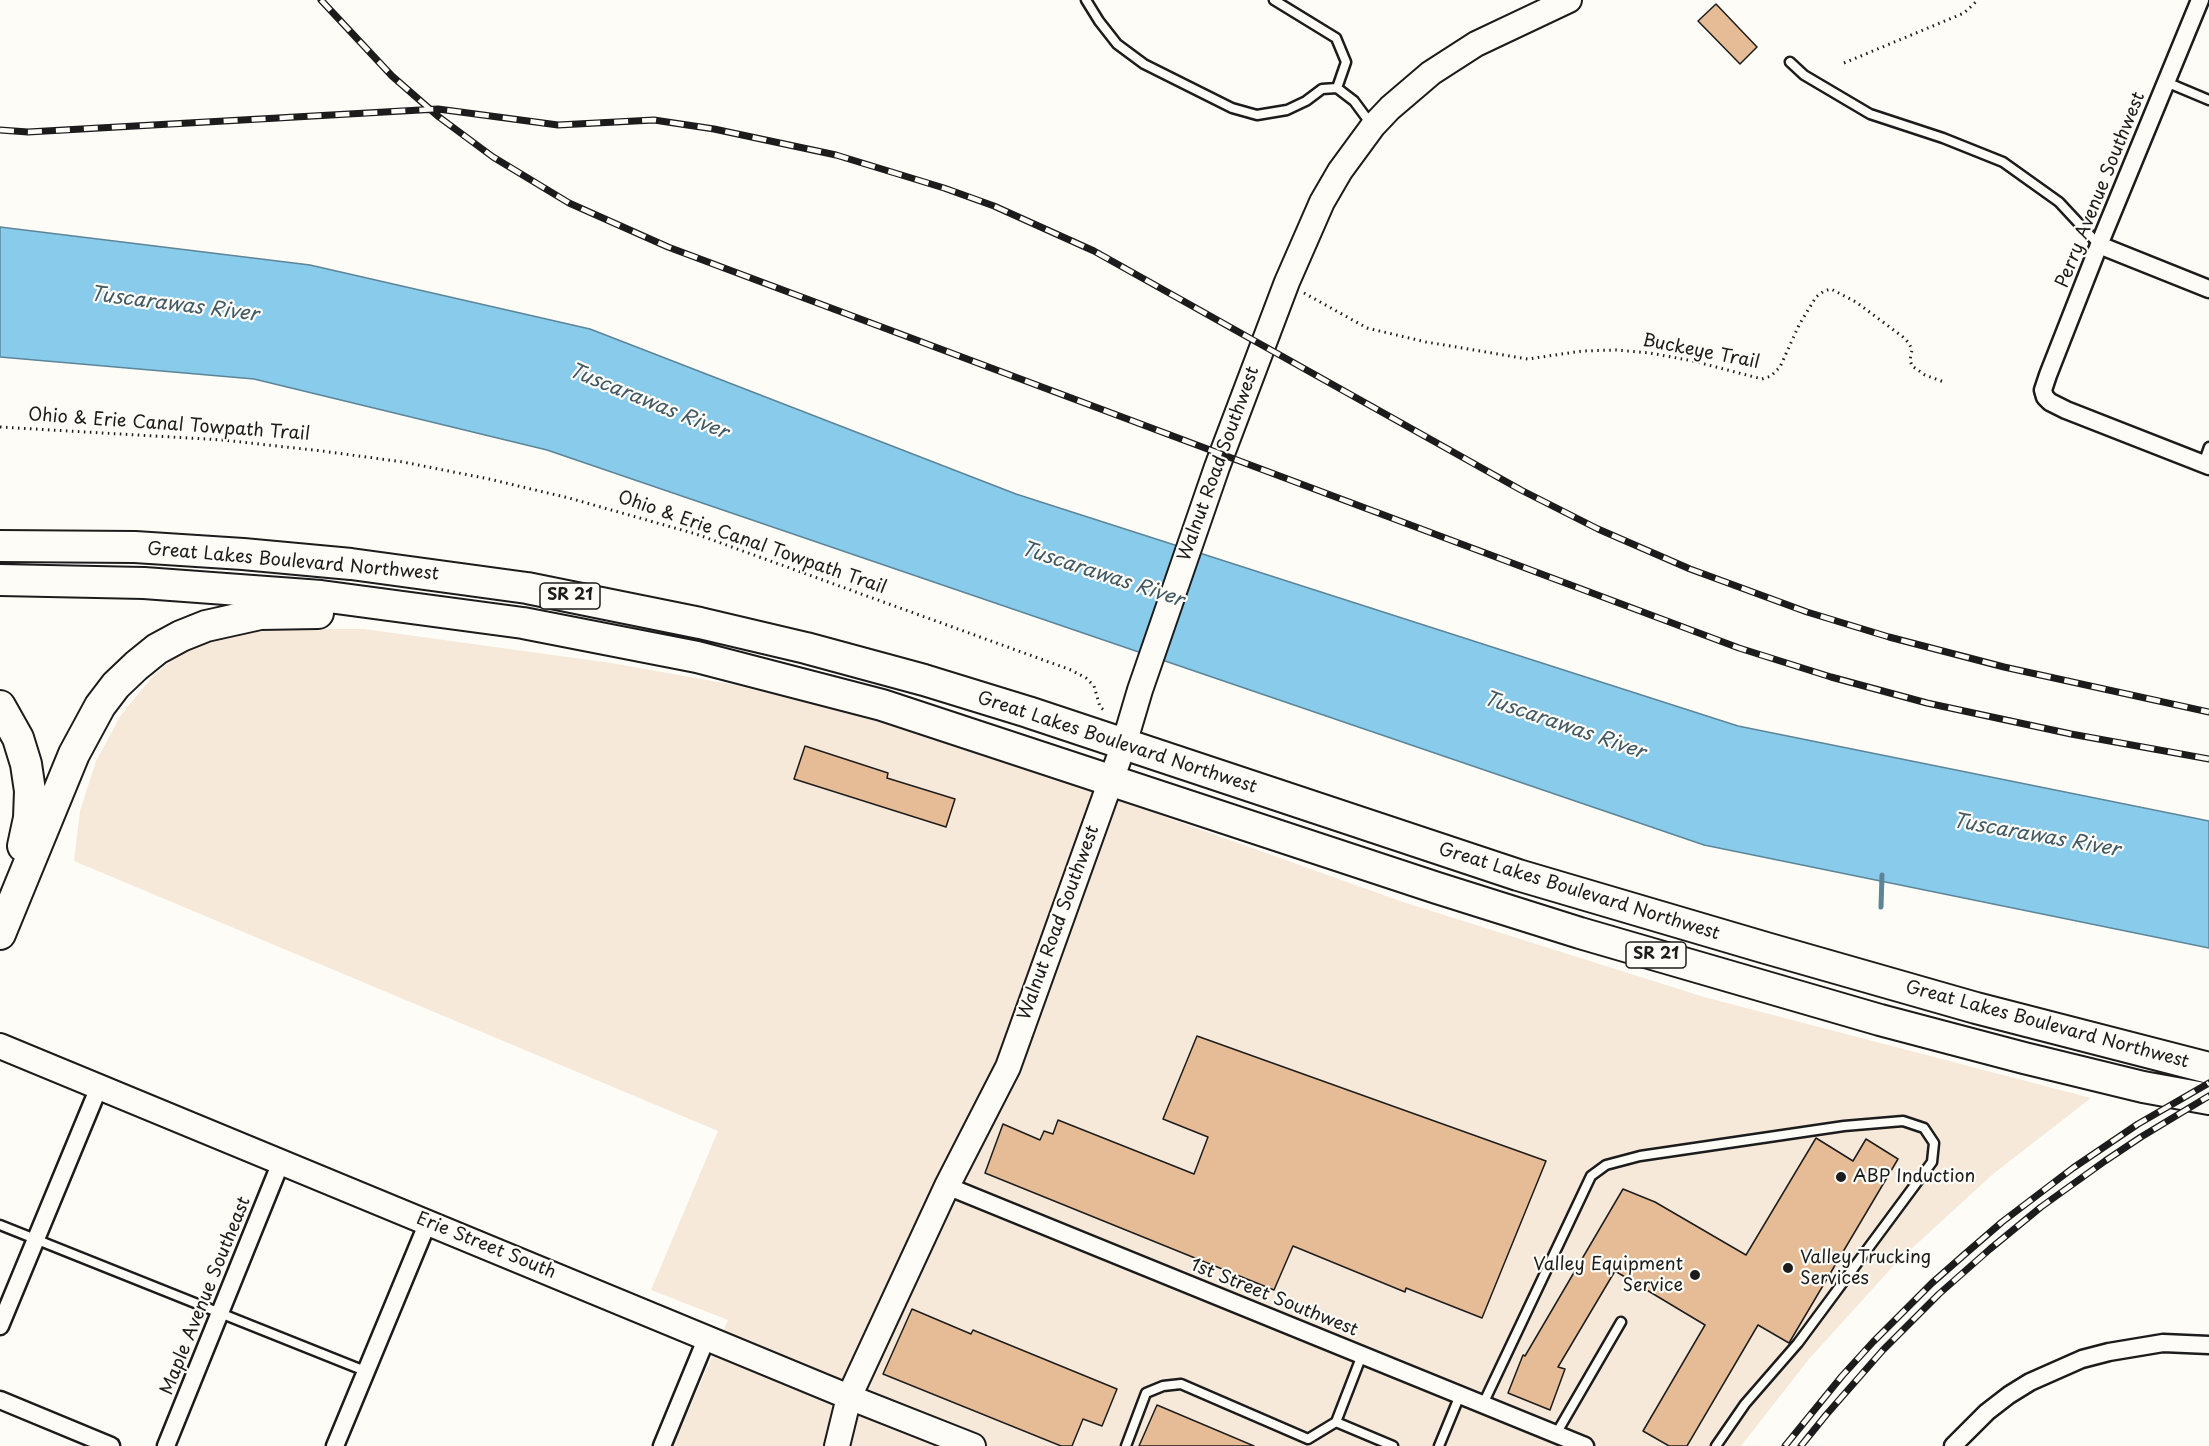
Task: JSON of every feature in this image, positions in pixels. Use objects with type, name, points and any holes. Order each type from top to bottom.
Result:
[{"type":"highway","name":"Great Lakes Boulevard Northwest","points":[[0,546],[135,547],[351,564],[526,588],[688,620],[806,648],[924,680],[1518,875],[1976,1008],[2209,1068]]},
{"type":"highway","name":"Great Lakes Boulevard Northwest","points":[[0,580],[144,583],[321,596],[485,617],[604,637],[789,679],[882,705],[1437,888],[1591,936],[1880,1020],[2024,1058],[2143,1087],[2209,1099]]},
{"type":"highway","points":[[0,934],[86,729],[116,685],[157,649],[206,626],[260,614],[485,617]]},
{"type":"highway","points":[[0,706],[18,738],[26,764],[30,791],[27,831],[21,857],[0,913]]},
{"type":"main road","name":"Walnut Road Southwest","points":[[837,1446],[849,1397],[948,1186],[1008,1067],[1124,744],[1140,690],[1209,489],[1287,282],[1322,202],[1340,171],[1373,126],[1410,90],[1453,58],[1512,26],[1569,0]]},
{"type":"main road","name":"Erie Street South","points":[[0,1046],[849,1397],[973,1446]]},
{"type":"street","name":"Perry Avenue Southwest","points":[[2200,0],[2099,245],[2043,390],[2050,402],[2066,410],[2206,465]]},
{"type":"street","points":[[2099,245],[2209,289]]},
{"type":"street","points":[[0,1326],[99,1087]]},
{"type":"street","name":"Maple Avenue Southeast","points":[[166,1446],[281,1162]]},
{"type":"street","name":"1st Street Southwest","points":[[948,1186],[1585,1446]]},
{"type":"street","points":[[335,1446],[428,1222]]},
{"type":"street","points":[[662,1446],[707,1337]]},
{"type":"street","points":[[1953,1446],[1987,1412],[2030,1382],[2082,1359],[2163,1343],[2209,1345]]},
{"type":"street","points":[[0,1400],[111,1446]]},
{"type":"lane","points":[[1086,0],[1117,44],[1144,63],[1232,108],[1257,115],[1287,110],[1306,101],[1322,89],[1337,88],[1354,101],[1373,126]]},
{"type":"lane","points":[[1274,0],[1336,38],[1346,62],[1337,88]]},
{"type":"lane","points":[[1790,62],[1804,75],[1870,114],[1943,138],[2003,162],[2059,202],[2099,245]]},
{"type":"lane","points":[[2166,82],[2209,99]]},
{"type":"lane","points":[[2206,465],[2209,447]]},
{"type":"lane","points":[[1483,1404],[1591,1176],[1606,1165],[1640,1156],[1844,1126],[1903,1121],[1923,1128],[1934,1143],[1932,1162],[1798,1343],[1745,1404],[1716,1446]]},
{"type":"lane","points":[[0,1225],[365,1371]]},
{"type":"lane","points":[[1556,1434],[1621,1322]]},
{"type":"lane","points":[[1126,1446],[1146,1393],[1163,1386],[1180,1384],[1308,1439],[1336,1422],[1362,1355]]},
{"type":"lane","points":[[1440,1446],[1461,1394]]},
{"type":"lane","points":[[1336,1422],[1393,1446]]},
{"type":"path","points":[[1844,63],[1964,13],[1978,0]]},
{"type":"path","name":"Buckeye Trail","points":[[1303,292],[1342,316],[1376,331],[1426,342],[1528,359],[1582,351],[1616,350],[1693,361],[1762,379],[1771,376],[1780,367],[1799,325],[1816,297],[1831,289],[1856,302],[1903,337],[1912,350],[1910,360],[1912,366],[1925,375],[1944,382]]},
{"type":"path","name":"Ohio & Erie Canal Towpath Trail","points":[[0,427],[223,440],[322,451],[468,474],[569,498],[696,534],[1071,670],[1086,678],[1094,686],[1100,707],[1107,713]]},
{"type":"shaded area","points":[[241,629],[364,629],[611,663],[735,685],[861,716],[1126,803],[1403,902],[1704,997],[2091,1098],[1993,1174],[1896,1263],[1809,1359],[1741,1446],[673,1446],[728,1320],[651,1290],[718,1131],[74,861],[80,811],[96,761],[121,715],[153,676],[191,644]]},
{"type":"water","name":"Tuscarawas River","points":[[0,227],[310,265],[590,329],[1016,494],[1738,726],[2209,821],[2209,948],[1704,845],[547,450],[254,379],[0,357]]},
{"type":"building","points":[[1716,4],[1757,47],[1740,64],[1698,21]]},
{"type":"building","points":[[805,746],[888,773],[887,778],[955,799],[946,827],[794,779]]},
{"type":"building","points":[[1197,1036],[1546,1161],[1482,1318],[1406,1288],[1405,1292],[1293,1246],[1274,1290],[985,1173],[1003,1124],[1040,1140],[1044,1131],[1053,1134],[1058,1120],[1194,1174],[1208,1137],[1163,1119]]},
{"type":"building","points":[[1816,1138],[1853,1161],[1866,1139],[1898,1159],[1789,1343],[1758,1325],[1687,1446],[1669,1446],[1643,1431],[1705,1325],[1615,1271],[1558,1367],[1565,1369],[1550,1410],[1508,1393],[1523,1355],[1525,1356],[1623,1189],[1655,1202],[1746,1255]]},
{"type":"building","points":[[912,1309],[971,1334],[973,1330],[1117,1389],[1102,1426],[1083,1419],[1072,1446],[1061,1446],[883,1374]]},
{"type":"building","points":[[1157,1405],[1254,1446],[1139,1446]]},
{"type":"waterway","points":[[1881,907],[1882,875]]},
{"type":"railway","points":[[321,0],[392,76],[439,117],[493,157],[569,203],[668,247],[1739,648],[1831,677],[1927,703],[2071,734],[2209,759]]},
{"type":"railway","points":[[0,130],[28,132],[438,109],[558,125],[654,120],[714,129],[836,155],[994,206],[1094,251],[1521,490],[1598,529],[1690,569],[1807,612],[1889,637],[2004,667],[2209,712]]},
{"type":"railway","points":[[1785,1446],[1873,1342],[1932,1283],[2002,1222],[2073,1168],[2138,1124],[2209,1083]]},
{"type":"railway","points":[[1801,1446],[1883,1350],[1939,1294],[1990,1249],[2041,1207],[2105,1161],[2209,1096]]},
{"type":"place","name":"ABP Induction","points":[[1841,1177]]},
{"type":"place","name":"Valley Trucking Services","points":[[1788,1268]]},
{"type":"place","name":"Valley Equipment Service","points":[[1695,1275]]}]
